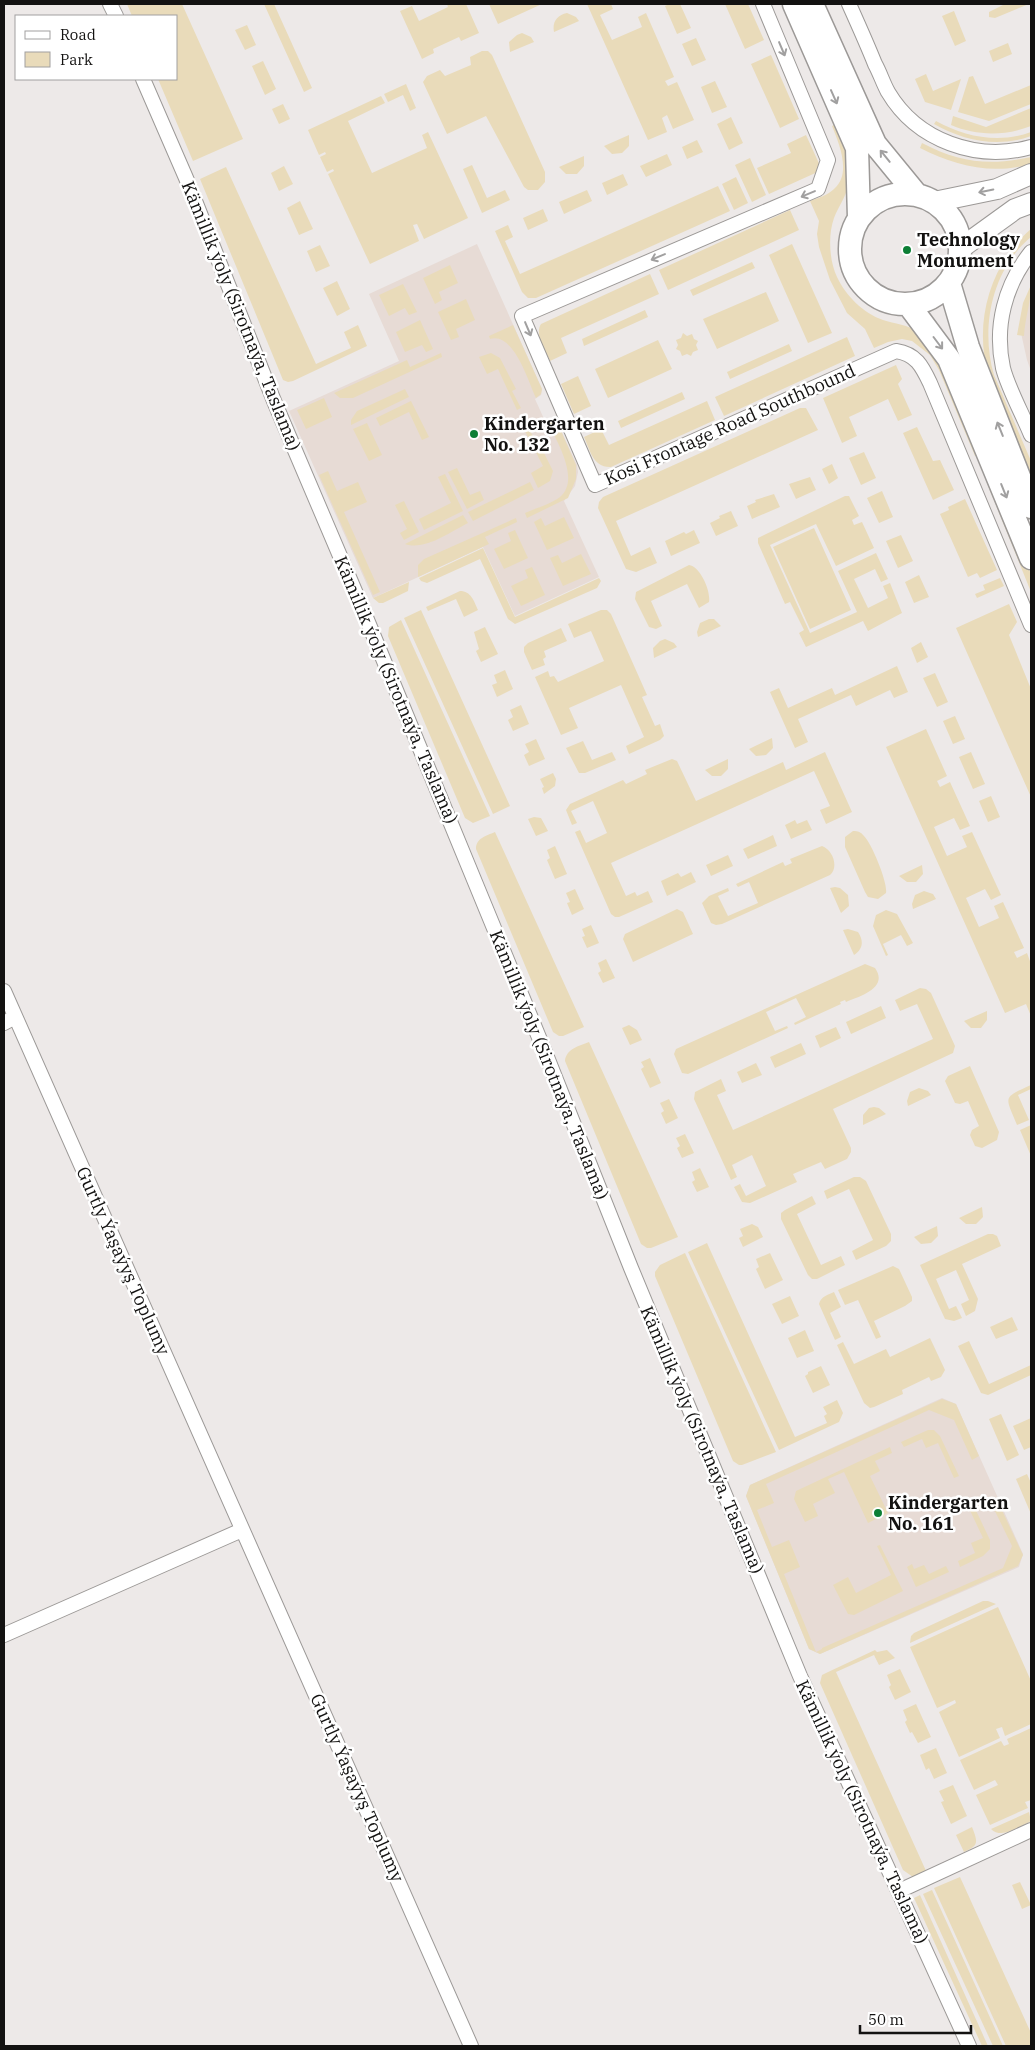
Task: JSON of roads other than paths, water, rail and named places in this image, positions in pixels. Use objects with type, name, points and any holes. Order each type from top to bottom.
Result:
[{"type":"main road","points":[[794,4],[857,148],[859,218]]},
{"type":"main road","points":[[812,4],[875,144],[925,198],[948,213],[957,230],[961,248],[958,267],[949,283],[935,296],[918,303],[908,304],[881,299],[866,288],[855,272],[850,254],[852,236],[859,218],[870,206],[884,198],[900,194],[925,198],[998,189],[1031,174]]},
{"type":"main road","points":[[961,248],[1015,209],[1031,203]]},
{"type":"main road","points":[[949,283],[968,347],[1031,506]]},
{"type":"main road","points":[[908,304],[950,359],[1031,558]]},
{"type":"street","name":"Kosi Frontage Road Southbound","points":[[763,4],[828,160],[818,189],[522,316],[591,476],[595,485],[896,351],[906,352],[922,365],[1031,625]]},
{"type":"street","points":[[849,4],[887,91],[903,113],[920,128],[942,142],[962,148],[1004,152],[1031,147]]},
{"type":"street","name":"Kämillik ýoly (Sirotnaýa, Taslama)","points":[[143,80],[186,178],[274,401],[363,610],[541,1043],[631,1268],[800,1676],[969,2046]]},
{"type":"street","points":[[1031,252],[1014,276],[1008,292],[1001,315],[1000,337],[1003,368],[1031,435]]},
{"type":"street","name":"Gurtly Ýaşaýyş Toplumy","points":[[4,991],[10,1020],[242,1530],[471,2046]]},
{"type":"street","points":[[4,1635],[242,1530]]},
{"type":"street","points":[[898,1891],[1031,1830]]},
{"type":"place","name":"Technology Monument","points":[[907,250]]},
{"type":"place","name":"Kindergarten No. 132","points":[[474,434]]},
{"type":"place","name":"Kindergarten No. 161","points":[[878,1513]]}]
